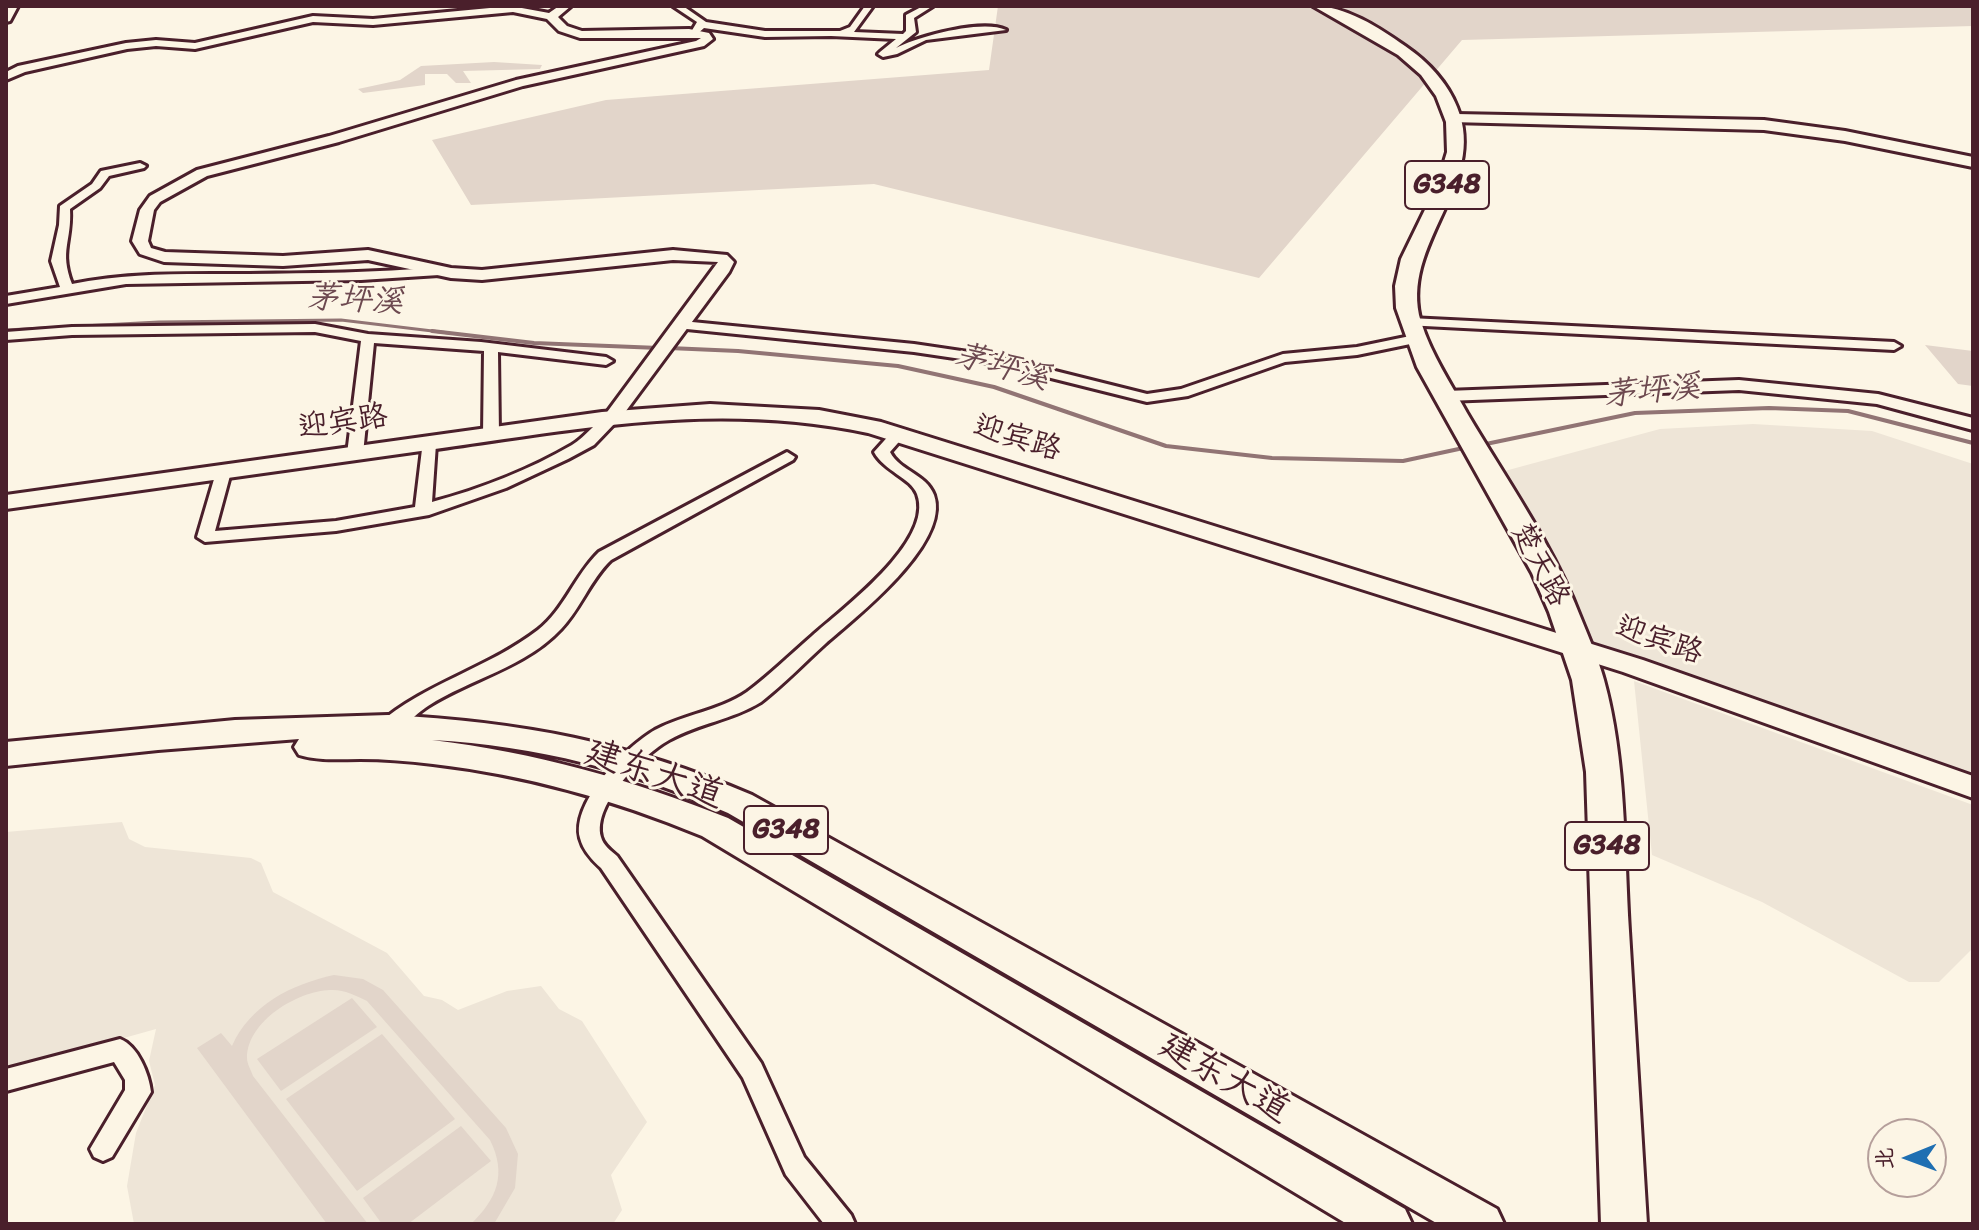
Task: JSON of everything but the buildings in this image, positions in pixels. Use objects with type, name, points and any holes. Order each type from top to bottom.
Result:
[{"type":"highway","name":"楚天路","points":[[1320,6],[1379,35],[1415,61],[1440,88],[1456,119],[1457,153],[1453,171],[1409,265],[1405,288],[1413,330],[1451,405],[1546,573],[1578,648],[1597,725],[1603,772],[1624,1224]]},
{"type":"highway","name":"建东大道","points":[[6,754],[262,728],[378,737],[514,763],[678,777],[740,804],[1481,1224]]},
{"type":"highway","name":"建东大道","points":[[6,772],[378,737]]},
{"type":"highway","name":"建东大道","points":[[620,774],[655,801],[715,827],[1389,1224]]},
{"type":"main road","points":[[1456,119],[1764,125],[1845,136],[1973,162]]},
{"type":"main road","name":"迎宾路","points":[[6,502],[611,419],[710,409],[777,409],[831,417],[897,435],[1578,648],[1973,787]]},
{"type":"street","points":[[6,19],[13,6]]},
{"type":"street","points":[[551,17],[566,6]]},
{"type":"street","points":[[223,472],[205,537],[313,530],[423,512],[516,479],[594,441],[724,267],[726,262],[722,258],[684,254],[482,275],[439,271],[368,255],[283,261],[164,257],[145,251],[140,237],[147,210],[155,199],[202,173],[334,139],[520,83],[700,44],[707,39],[699,29],[698,18],[677,6]]},
{"type":"street","points":[[839,34],[853,29],[869,6]]},
{"type":"street","points":[[929,6],[909,17],[911,32],[882,53],[893,54],[910,43],[929,37],[1001,30]]},
{"type":"street","points":[[6,76],[22,69],[70,61],[126,46],[156,43],[195,46],[313,19],[373,22],[513,9],[551,17],[563,27],[591,34],[725,26],[765,34],[905,37]]},
{"type":"street","points":[[67,289],[57,261],[65,225],[64,208],[96,186],[105,173],[140,166]]},
{"type":"street","points":[[6,300],[129,280],[230,276],[317,278],[439,271]]},
{"type":"street","points":[[6,336],[118,330],[315,328],[368,338],[491,347],[606,361]]},
{"type":"street","points":[[678,329],[914,348],[995,360],[1147,398],[1183,393],[1283,358],[1357,351],[1413,330],[1894,346]]},
{"type":"street","points":[[355,454],[368,338]]},
{"type":"street","points":[[491,347],[491,435]]},
{"type":"street","points":[[1451,405],[1739,385],[1878,399],[1973,424]]},
{"type":"street","points":[[841,1224],[795,1166],[752,1071],[609,862],[594,849],[589,829],[597,807],[638,751],[666,733],[726,713],[754,697],[893,574],[924,522],[928,502],[922,488],[912,477],[885,459],[882,452],[897,435]]},
{"type":"street","points":[[423,512],[428,444]]},
{"type":"street","points":[[378,737],[437,691],[535,642],[550,631],[592,568],[605,556],[787,457]]},
{"type":"street","points":[[6,1080],[120,1050],[137,1078],[138,1092],[103,1149]]},
{"type":"shaded area","points":[[998,6],[1973,6],[1973,26],[1462,40],[1259,278],[874,184],[471,205],[432,140],[606,100],[989,70]]},
{"type":"shaded area","points":[[494,62],[542,65],[540,69],[463,71],[471,83],[456,83],[447,74],[425,74],[425,85],[363,93],[358,89],[400,80],[421,66]]},
{"type":"shaded area","points":[[1925,345],[1973,351],[1973,386],[1958,384]]},
{"type":"shaded area","points":[[1753,424],[1872,431],[1973,464],[1973,783],[1587,643],[1501,472],[1660,429]]},
{"type":"shaded area","points":[[1634,681],[1973,805],[1973,948],[1939,982],[1909,982],[1762,902],[1652,855]]},
{"type":"shaded area","points":[[122,822],[129,839],[145,847],[251,858],[261,863],[273,892],[387,953],[424,996],[442,1000],[458,1010],[507,991],[541,986],[559,1009],[582,1021],[647,1122],[611,1175],[622,1210],[613,1224],[134,1224],[127,1186],[136,1133],[155,1085],[149,1061],[156,1029],[6,1071],[6,832]]},
{"type":"shaded area","points":[[334,975],[363,979],[383,990],[506,1128],[518,1154],[515,1188],[494,1224],[471,1224],[487,1205],[497,1185],[498,1164],[490,1140],[367,1001],[344,991],[330,990],[290,1002],[276,1010],[255,1032],[247,1058],[253,1076],[368,1224],[327,1224],[197,1048],[221,1033],[232,1046],[250,1019],[274,998],[303,984]]},
{"type":"shaded area","points":[[352,998],[377,1027],[281,1091],[257,1059]]},
{"type":"shaded area","points":[[382,1034],[455,1119],[357,1191],[286,1099]]},
{"type":"shaded area","points":[[461,1126],[491,1161],[408,1224],[382,1224],[363,1198]]},
{"type":"waterway","name":"茅坪溪","points":[[6,330],[159,322],[341,320],[449,333]]},
{"type":"waterway","name":"茅坪溪","points":[[432,331],[449,333]]},
{"type":"waterway","name":"茅坪溪","points":[[449,333],[534,343],[659,348]]},
{"type":"waterway","name":"茅坪溪","points":[[669,348],[738,351],[898,366],[994,387],[1166,446],[1272,458],[1403,461],[1468,447]]},
{"type":"waterway","name":"茅坪溪","points":[[1481,445],[1635,413],[1769,408],[1848,411],[1973,443]]}]
